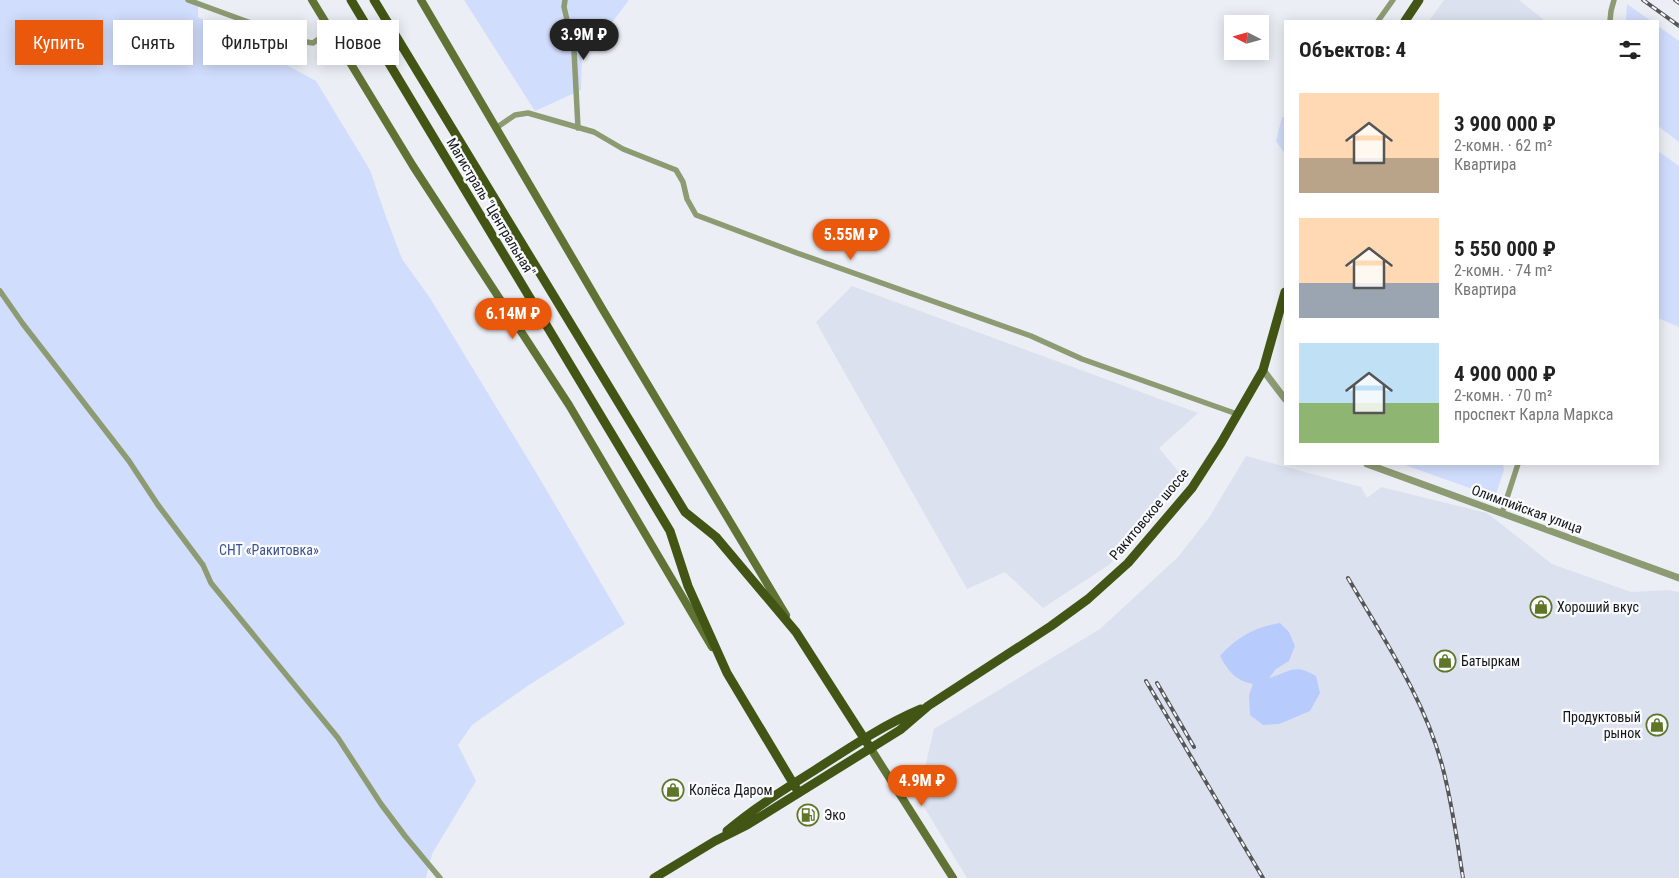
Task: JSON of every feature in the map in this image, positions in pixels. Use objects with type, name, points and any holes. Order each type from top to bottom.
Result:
[{"type":"main road","points":[[312,0],[324,20]]},
{"type":"main road","name":"Магистраль \"Центральная\"","points":[[351,0],[670,531],[688,586],[727,673],[799,793]]},
{"type":"main road","name":"Магистраль \"Центральная\"","points":[[374,0],[685,512],[716,537],[796,632],[871,749]]},
{"type":"main road","points":[[422,0],[603,310],[796,632]]},
{"type":"main road","points":[[1406,20],[1419,0]]},
{"type":"main road","points":[[351,65],[413,166],[569,405],[727,673]]},
{"type":"main road","name":"Ракитовское шоссе","points":[[654,878],[714,841],[747,825],[900,730],[928,706],[1051,626],[1088,598],[1128,563],[1192,488],[1220,444],[1263,370],[1284,296]]},
{"type":"main road","name":"Ракитовское шоссе","points":[[714,841],[739,820],[864,739],[895,720],[928,706]]},
{"type":"main road","points":[[871,749],[953,878]]},
{"type":"street","points":[[565,0],[564,7],[574,50],[578,128]]},
{"type":"street","points":[[1379,20],[1393,0]]},
{"type":"street","points":[[1610,20],[1610,10],[1614,0]]},
{"type":"street","points":[[193,1],[300,41],[313,43],[317,40]]},
{"type":"street","points":[[496,128],[515,115],[528,113],[594,132],[623,149],[676,170],[683,182],[687,199],[696,215],[1031,336],[1082,359],[1237,414]]},
{"type":"street","points":[[0,291],[23,324],[129,461],[203,565],[211,583],[333,731],[391,817],[440,878]]},
{"type":"street","points":[[1263,370],[1284,398]]},
{"type":"street","name":"Олимпийская улица","points":[[1370,465],[1679,578]]},
{"type":"street","points":[[1502,513],[1518,465]]},
{"type":"shaded area","points":[[1444,0],[1519,0],[1544,20],[1430,20]]},
{"type":"shaded area","points":[[852,286],[1198,413],[1159,448],[1182,476],[1109,565],[1043,608],[1005,572],[967,589],[816,322]]},
{"type":"shaded area","points":[[1246,456],[1361,487],[1367,498],[1381,487],[1487,513],[1552,564],[1631,592],[1668,590],[1679,592],[1679,878],[967,878],[918,797],[934,729],[1100,629],[1178,557],[1210,516]]},
{"type":"shaded area","points":[[1280,623],[1289,632],[1295,646],[1289,661],[1276,669],[1269,678],[1292,670],[1302,670],[1316,676],[1320,693],[1310,711],[1279,724],[1263,725],[1250,715],[1249,695],[1253,684],[1237,678],[1220,656],[1233,643],[1247,634],[1263,627]]},
{"type":"green space","name":"СНТ «Ракитовка»","points":[[0,0],[198,0],[198,17],[204,20],[203,65],[286,65],[316,81],[370,170],[402,259],[430,298],[625,624],[529,685],[472,725],[458,745],[476,781],[432,854],[426,878],[0,878]]},
{"type":"green space","points":[[464,0],[629,0],[598,41],[582,53],[581,90],[535,111]]},
{"type":"green space","points":[[1627,4],[1650,20],[1626,20]]},
{"type":"green space","points":[[1659,27],[1679,41],[1679,142],[1659,127]]},
{"type":"green space","points":[[1282,117],[1284,117],[1284,153],[1276,141]]},
{"type":"green space","points":[[1659,152],[1679,166],[1679,327],[1659,318]]},
{"type":"green space","points":[[1405,465],[1503,465],[1504,470],[1495,497]]},
{"type":"railway","points":[[1643,0],[1679,26]]},
{"type":"railway","points":[[1675,0],[1679,3]]},
{"type":"railway","points":[[1348,578],[1414,692],[1425,716],[1442,765],[1449,793],[1463,878]]},
{"type":"railway","points":[[1146,681],[1263,878]]},
{"type":"railway","points":[[1157,683],[1194,747]]},
{"type":"place","name":"Хороший вкус","points":[[1541,607]]},
{"type":"place","name":"Батыркам","points":[[1445,661]]},
{"type":"place","name":"Продуктовый рынок","points":[[1657,725]]},
{"type":"place","name":"Колёса Даром","points":[[673,790]]},
{"type":"place","name":"Эко","points":[[808,815]]}]
